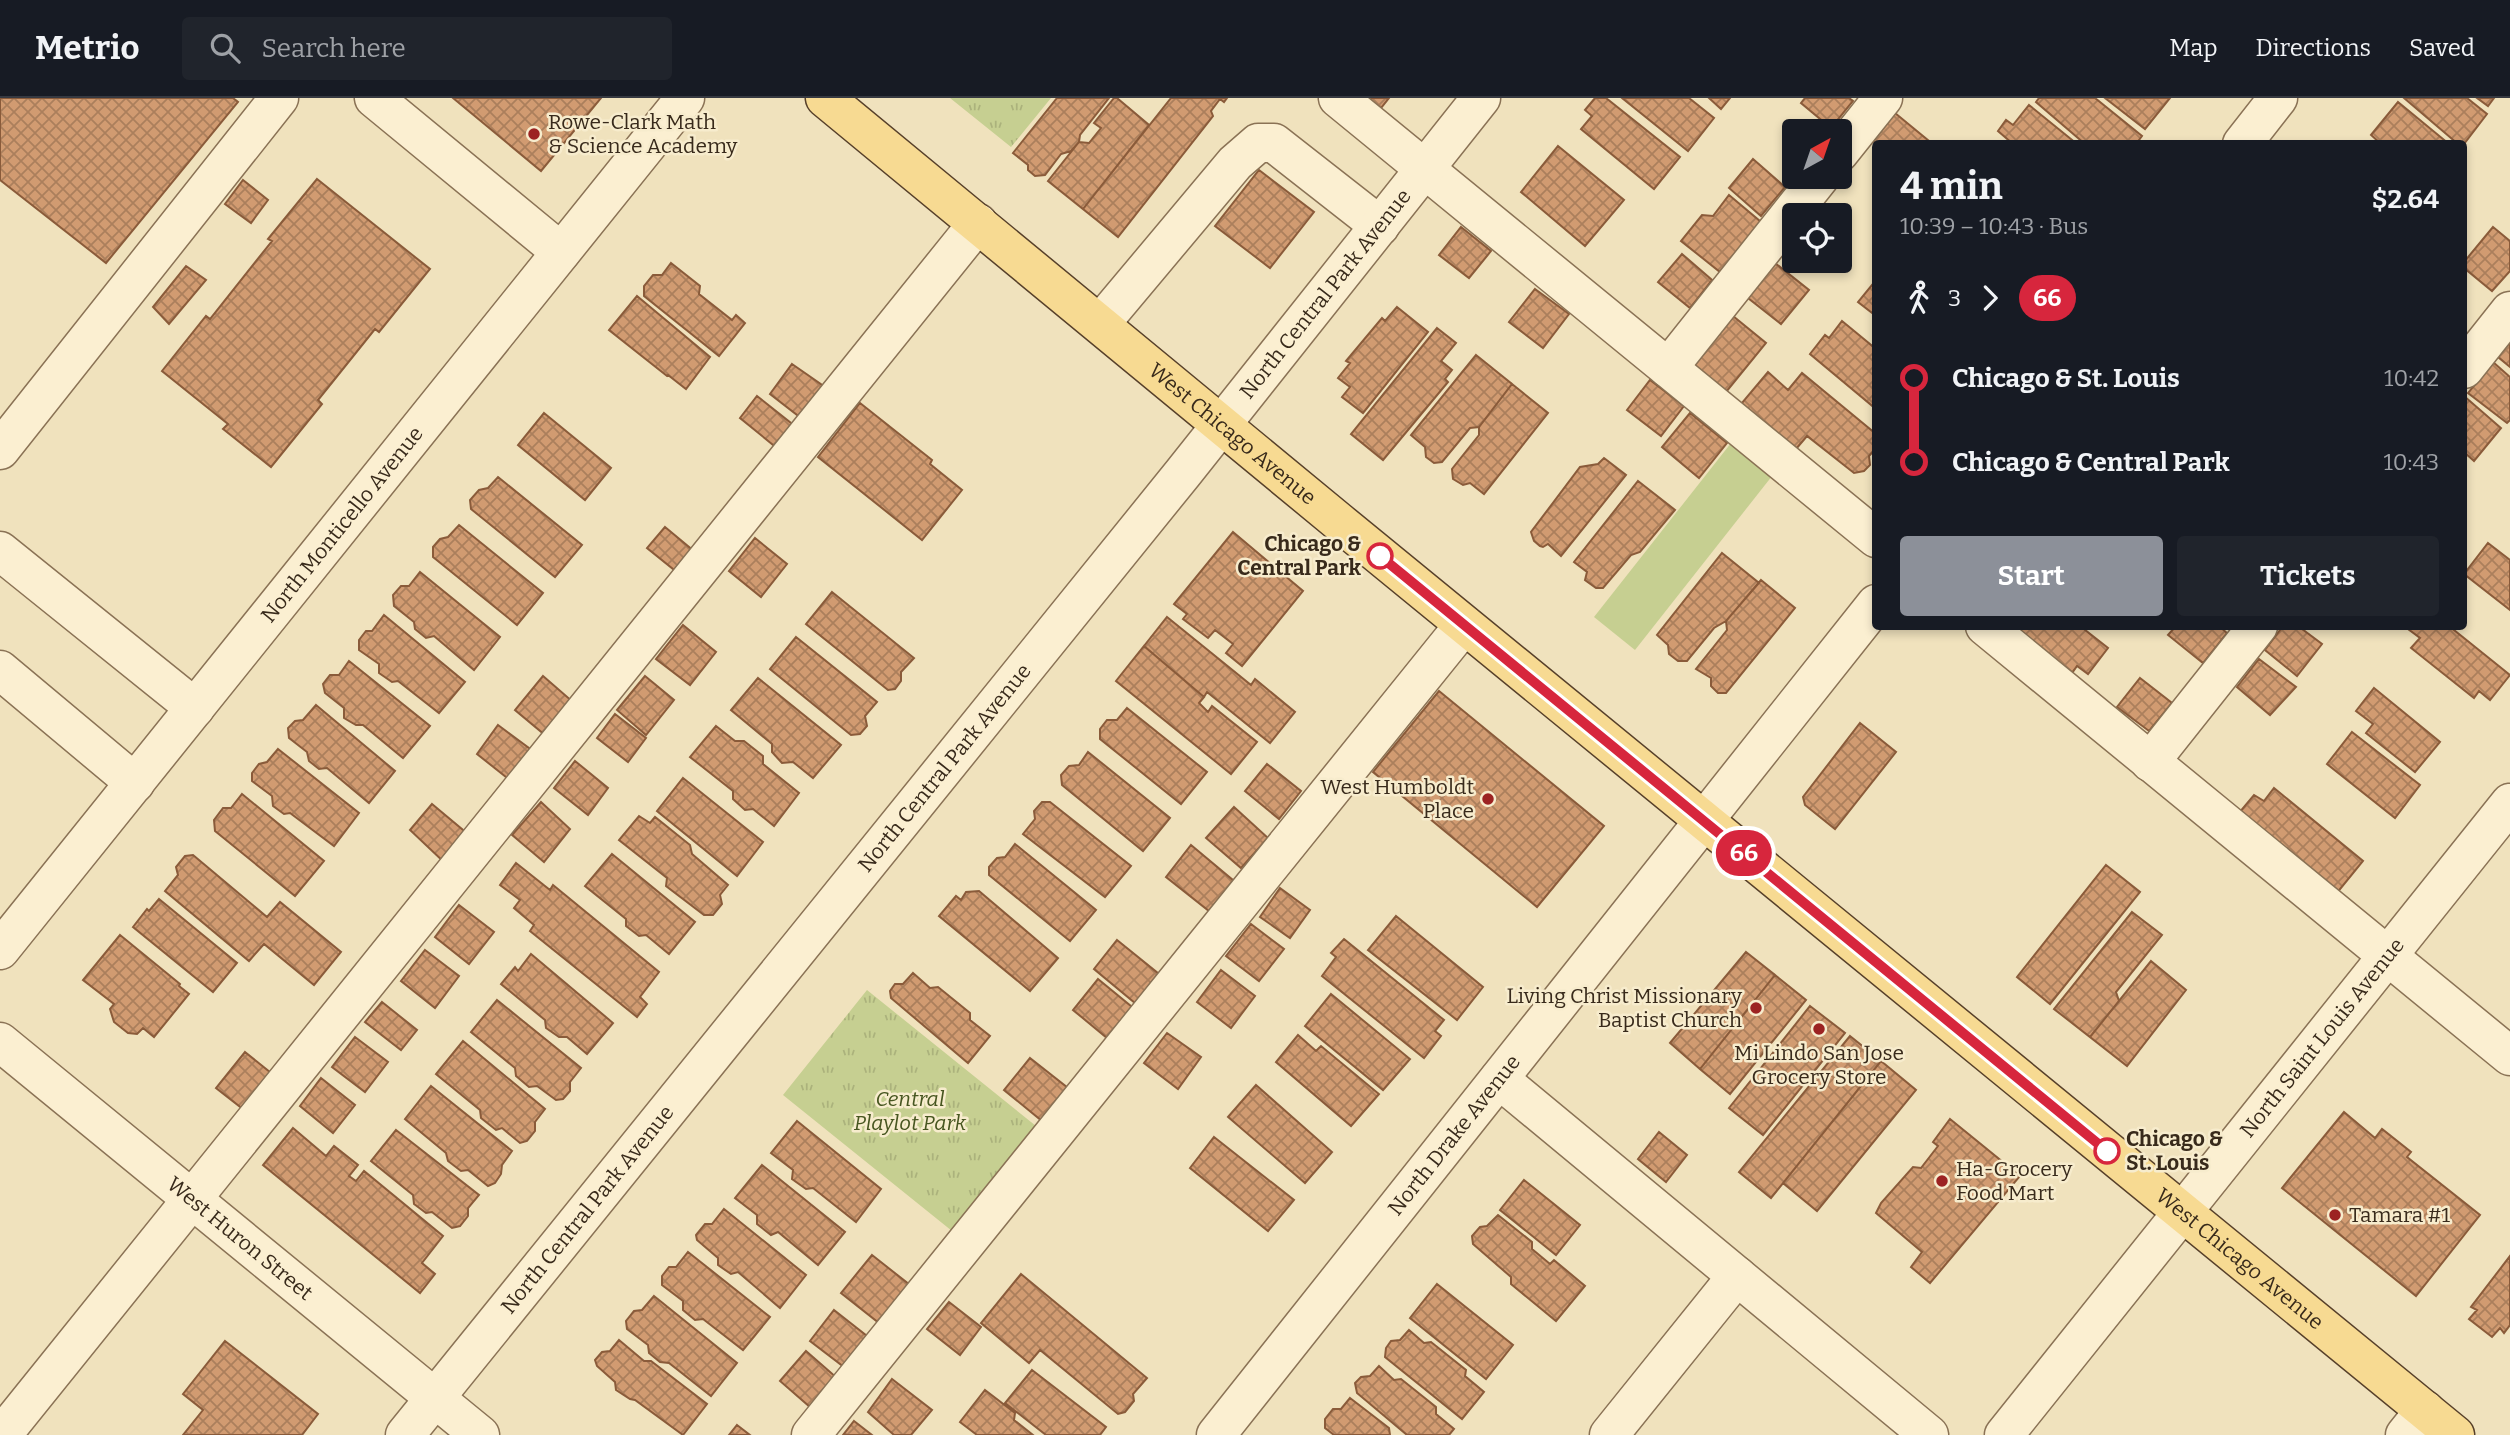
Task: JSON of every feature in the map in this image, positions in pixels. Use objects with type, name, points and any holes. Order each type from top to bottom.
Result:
[{"type":"main road","name":"West Chicago Avenue","points":[[825,98],[2182,1212],[2415,1423],[2455,1435]]},
{"type":"street","points":[[0,450],[279,98]]},
{"type":"street","points":[[374,98],[561,252]]},
{"type":"street","name":"North Monticello Avenue","points":[[0,950],[685,98]]},
{"type":"street","points":[[1338,98],[1872,535]]},
{"type":"street","name":"North Central Park Avenue","points":[[405,1435],[1221,425],[1481,98]]},
{"type":"street","points":[[1852,137],[1883,98]]},
{"type":"street","points":[[2245,140],[2278,98]]},
{"type":"street","points":[[1100,324],[1235,163],[1258,143],[1274,143],[1380,226]]},
{"type":"street","points":[[1668,368],[1810,189]]},
{"type":"street","points":[[2,1435],[978,223]]},
{"type":"street","points":[[2467,365],[2510,311]]},
{"type":"street","points":[[0,551],[195,708]]},
{"type":"street","name":"North Drake Avenue","points":[[1216,1435],[1872,609]]},
{"type":"street","points":[[811,1435],[1464,625]]},
{"type":"street","points":[[1990,630],[2510,1056]]},
{"type":"street","points":[[2150,762],[2255,630]]},
{"type":"street","points":[[0,670],[135,783]]},
{"type":"street","name":"North Saint Louis Avenue","points":[[2004,1435],[2510,803]]},
{"type":"street","name":"West Huron Street","points":[[0,1042],[481,1435]]},
{"type":"street","points":[[1499,1079],[1929,1435]]},
{"type":"street","points":[[1609,1435],[1737,1276]]},
{"type":"green space","points":[[950,98],[1051,98],[1011,147]]},
{"type":"green space","points":[[1735,438],[1776,471],[1635,650],[1594,617]]},
{"type":"green space","name":"Central Playlot Park","points":[[867,990],[1036,1126],[952,1231],[783,1095]]},
{"type":"building","points":[[0,98],[233,98],[238,102],[106,263],[0,180]]},
{"type":"building","name":"Rowe-Clark Math & Science Academy","points":[[453,98],[601,98],[541,171]]},
{"type":"building","points":[[1057,98],[1109,98],[1071,151],[1061,154],[1045,175],[1035,176],[1028,170],[1028,165],[1013,153]]},
{"type":"building","points":[[1114,98],[1149,125],[1083,209],[1048,181],[1079,142],[1089,143],[1101,128],[1094,123]]},
{"type":"building","points":[[1171,98],[1227,98],[1224,102],[1220,99],[1211,111],[1213,116],[1118,237],[1083,209]]},
{"type":"building","points":[[1358,98],[1389,98],[1381,108],[1371,109]]},
{"type":"building","points":[[1595,98],[1606,98],[1680,157],[1654,189],[1581,129],[1592,116],[1585,110]]},
{"type":"building","points":[[1622,98],[1689,98],[1714,118],[1688,151]]},
{"type":"building","points":[[1709,98],[1730,98],[1721,109]]},
{"type":"building","points":[[1805,98],[1849,98],[1853,101],[1838,119],[1820,119],[1801,103]]},
{"type":"building","points":[[2039,98],[2095,98],[2142,136],[2139,140],[2080,140],[2036,102]]},
{"type":"building","points":[[2105,98],[2170,98],[2145,129]]},
{"type":"building","points":[[2404,98],[2467,98],[2487,114],[2467,140],[2453,140]]},
{"type":"building","points":[[2477,98],[2494,98],[2488,106]]},
{"type":"building","points":[[2398,102],[2444,140],[2377,140],[2371,135]]},
{"type":"building","points":[[2029,105],[2072,140],[2008,140],[1998,131],[2006,120],[2013,125]]},
{"type":"building","points":[[1895,113],[1928,140],[1872,140]]},
{"type":"building","points":[[1558,146],[1624,200],[1585,246],[1521,192]]},
{"type":"building","points":[[1753,159],[1782,184],[1783,189],[1761,216],[1729,188]]},
{"type":"building","points":[[1259,170],[1314,212],[1270,268],[1215,226]]},
{"type":"building","points":[[317,179],[430,269],[379,332],[375,329],[318,400],[322,404],[271,467],[223,429],[228,424],[162,371],[206,316],[210,319],[272,241],[268,239]]},
{"type":"building","points":[[243,180],[268,200],[251,223],[225,204]]},
{"type":"building","points":[[1729,195],[1761,222],[1720,272],[1681,241],[1702,215],[1713,216]]},
{"type":"building","points":[[1461,227],[1491,251],[1469,278],[1439,255]]},
{"type":"building","points":[[2493,227],[2510,241],[2510,271],[2492,291],[2467,270],[2467,258]]},
{"type":"building","points":[[1682,254],[1712,280],[1690,308],[1658,282]]},
{"type":"building","points":[[671,263],[700,286],[699,294],[732,320],[736,315],[745,323],[719,356],[644,296],[644,286],[653,275],[662,275]]},
{"type":"building","points":[[1775,263],[1782,269],[1782,273],[1788,273],[1809,290],[1781,324],[1748,298]]},
{"type":"building","points":[[186,266],[206,280],[169,324],[153,307]]},
{"type":"building","points":[[1872,285],[1872,313],[1858,302]]},
{"type":"building","points":[[1535,289],[1569,314],[1543,348],[1509,322]]},
{"type":"building","points":[[637,296],[710,357],[686,389],[609,330]]},
{"type":"building","points":[[1397,307],[1428,332],[1363,413],[1342,397],[1350,387],[1338,378],[1350,363],[1346,361],[1382,318],[1385,321]]},
{"type":"building","points":[[1733,316],[1766,343],[1726,392],[1693,365]]},
{"type":"building","points":[[1842,321],[1872,346],[1872,406],[1810,354],[1825,335],[1829,338]]},
{"type":"building","points":[[1437,328],[1456,343],[1441,361],[1452,370],[1445,379],[1448,382],[1383,460],[1351,434]]},
{"type":"building","points":[[2510,342],[2510,367],[2498,357]]},
{"type":"building","points":[[1476,355],[1512,384],[1479,427],[1470,428],[1442,462],[1434,463],[1426,457],[1425,447],[1411,435]]},
{"type":"building","points":[[2493,362],[2510,377],[2510,420],[2507,423],[2468,393]]},
{"type":"building","points":[[792,364],[825,387],[801,418],[770,394]]},
{"type":"building","points":[[1768,372],[1788,390],[1802,373],[1872,431],[1870,465],[1864,471],[1854,473],[1807,436],[1796,449],[1741,404]]},
{"type":"building","points":[[1650,380],[1684,406],[1661,436],[1627,410]]},
{"type":"building","points":[[1512,384],[1548,413],[1484,494],[1470,483],[1463,485],[1453,479],[1452,469],[1479,435],[1479,427]]},
{"type":"building","points":[[757,396],[796,427],[778,449],[740,418]]},
{"type":"building","points":[[2467,399],[2501,428],[2474,461],[2467,455]]},
{"type":"building","points":[[860,403],[932,460],[930,464],[962,490],[922,540],[818,457]]},
{"type":"building","points":[[544,413],[611,468],[585,500],[518,445]]},
{"type":"building","points":[[1690,413],[1727,443],[1699,478],[1662,447]]},
{"type":"building","points":[[1604,458],[1626,475],[1561,556],[1548,544],[1540,546],[1534,541],[1531,532],[1580,467],[1598,464]]},
{"type":"building","points":[[498,477],[582,545],[555,577],[471,509],[470,500],[479,490],[488,488]]},
{"type":"building","points":[[1638,481],[1675,510],[1640,552],[1631,555],[1603,588],[1596,588],[1585,580],[1587,572],[1574,562]]},
{"type":"building","points":[[459,525],[543,593],[517,625],[433,557],[433,547]]},
{"type":"building","points":[[665,527],[695,552],[678,573],[647,548]]},
{"type":"building","points":[[1233,532],[1303,591],[1242,666],[1226,653],[1233,644],[1215,630],[1208,638],[1183,619],[1187,614],[1174,604]]},
{"type":"building","points":[[755,538],[787,564],[761,597],[729,571]]},
{"type":"building","points":[[2488,543],[2510,560],[2510,610],[2467,576],[2467,570]]},
{"type":"building","points":[[1722,553],[1759,583],[1726,621],[1714,628],[1687,661],[1678,661],[1669,654],[1668,645],[1657,635]]},
{"type":"building","points":[[420,572],[500,637],[474,670],[434,636],[426,638],[415,629],[414,622],[394,606],[393,595],[401,586],[409,586]]},
{"type":"building","points":[[1761,580],[1795,608],[1726,693],[1718,693],[1711,686],[1711,678],[1696,669],[1727,630],[1726,621]]},
{"type":"building","points":[[832,592],[914,658],[901,672],[901,681],[895,689],[888,690],[806,624]]},
{"type":"building","points":[[384,615],[465,682],[439,713],[398,681],[392,682],[379,673],[379,664],[359,650],[359,640],[366,631],[372,631]]},
{"type":"building","points":[[1167,617],[1251,685],[1255,679],[1295,712],[1270,743],[1207,692],[1204,697],[1144,646]]},
{"type":"building","points":[[683,625],[716,652],[690,685],[656,659]]},
{"type":"building","points":[[2016,630],[2085,630],[2108,648],[2088,674],[2077,666],[2070,676]]},
{"type":"building","points":[[2172,630],[2224,630],[2227,633],[2203,663],[2168,635]]},
{"type":"building","points":[[2280,630],[2303,630],[2322,644],[2297,676],[2265,650]]},
{"type":"building","points":[[2409,630],[2454,630],[2510,675],[2490,700],[2479,691],[2474,698],[2411,648],[2420,638]]},
{"type":"building","points":[[796,637],[877,702],[865,716],[867,726],[860,734],[851,735],[770,669]]},
{"type":"building","points":[[1144,646],[1204,697],[1199,703],[1208,712],[1212,706],[1257,742],[1231,774],[1116,681]]},
{"type":"building","points":[[2259,659],[2296,687],[2270,715],[2237,687]]},
{"type":"building","points":[[349,661],[430,726],[403,758],[363,725],[356,725],[344,718],[344,708],[325,693],[323,684],[330,675],[339,675]]},
{"type":"building","points":[[543,676],[573,702],[545,735],[515,710]]},
{"type":"building","points":[[645,676],[674,700],[646,735],[617,710]]},
{"type":"building","points":[[758,678],[841,745],[813,778],[793,762],[782,763],[772,752],[772,744],[731,710]]},
{"type":"building","points":[[2140,678],[2172,703],[2149,731],[2117,707]]},
{"type":"building","points":[[2374,688],[2440,742],[2415,772],[2366,733],[2373,724],[2356,711]]},
{"type":"building","name":"West Humboldt Place","points":[[1439,691],[1604,826],[1537,907],[1373,772]]},
{"type":"building","points":[[316,705],[395,771],[369,803],[327,768],[319,769],[309,761],[307,752],[289,738],[288,728],[295,721],[303,720]]},
{"type":"building","points":[[1127,708],[1207,772],[1181,804],[1100,739],[1100,729],[1107,720],[1117,720]]},
{"type":"building","points":[[615,714],[646,738],[628,762],[597,738]]},
{"type":"building","points":[[1860,723],[1896,752],[1835,829],[1805,805],[1803,797]]},
{"type":"building","points":[[498,725],[533,751],[511,781],[477,754]]},
{"type":"building","points":[[716,726],[735,741],[744,741],[763,756],[763,764],[799,793],[774,826],[753,809],[745,810],[733,799],[733,791],[690,757]]},
{"type":"building","points":[[2352,732],[2420,785],[2395,818],[2327,764]]},
{"type":"building","points":[[278,749],[359,813],[334,846],[290,813],[284,814],[273,806],[272,796],[252,781],[252,773],[259,764],[267,762]]},
{"type":"building","points":[[1088,752],[1170,818],[1143,851],[1062,785],[1061,775],[1069,766],[1079,765]]},
{"type":"building","points":[[575,761],[608,788],[588,815],[554,788]]},
{"type":"building","points":[[1267,764],[1301,791],[1279,819],[1245,791]]},
{"type":"building","points":[[683,778],[763,842],[737,876],[657,811]]},
{"type":"building","points":[[2274,788],[2363,861],[2336,894],[2238,814],[2254,795],[2264,801]]},
{"type":"building","points":[[242,794],[324,861],[295,896],[215,831],[214,820],[223,808],[231,808]]},
{"type":"building","points":[[541,802],[570,829],[544,862],[512,835]]},
{"type":"building","points":[[1042,802],[1050,802],[1131,866],[1105,897],[1023,834],[1035,819],[1034,811]]},
{"type":"building","points":[[432,804],[469,835],[446,864],[410,830]]},
{"type":"building","points":[[1234,807],[1268,838],[1241,868],[1206,838]]},
{"type":"building","points":[[639,816],[650,823],[655,817],[690,845],[692,854],[728,885],[720,895],[722,904],[713,915],[704,915],[666,886],[667,878],[619,840]]},
{"type":"building","points":[[1015,844],[1096,910],[1070,941],[989,875],[989,867],[997,858],[1005,857]]},
{"type":"building","points":[[1191,845],[1234,881],[1209,911],[1166,877]]},
{"type":"building","points":[[612,854],[695,922],[669,954],[646,935],[639,936],[626,926],[626,919],[585,886]]},
{"type":"building","points":[[193,855],[267,917],[280,902],[341,952],[314,985],[264,944],[249,961],[165,891],[178,875],[176,867],[185,856]]},
{"type":"building","points":[[516,863],[550,890],[553,885],[659,972],[640,997],[647,1004],[637,1017],[530,931],[534,925],[514,908],[520,900],[500,885]]},
{"type":"building","points":[[2106,865],[2140,892],[2050,1004],[2017,977]]},
{"type":"building","points":[[1280,888],[1310,910],[1290,938],[1260,917]]},
{"type":"building","points":[[979,891],[1058,958],[1030,991],[939,916],[956,896],[961,900],[966,892]]},
{"type":"building","points":[[159,899],[237,963],[213,992],[133,927]]},
{"type":"building","points":[[459,905],[494,932],[469,964],[435,937]]},
{"type":"building","points":[[2132,912],[2162,935],[2116,992],[2119,1001],[2090,1037],[2054,1009]]},
{"type":"building","points":[[1396,916],[1483,987],[1457,1020],[1368,950]]},
{"type":"building","points":[[1251,924],[1284,949],[1259,981],[1226,956]]},
{"type":"building","points":[[120,935],[189,994],[154,1037],[143,1028],[137,1034],[128,1033],[114,1022],[110,1009],[114,1004],[83,980]]},
{"type":"building","points":[[1344,939],[1444,1020],[1435,1031],[1441,1036],[1424,1058],[1322,976],[1336,957],[1331,953]]},
{"type":"building","points":[[1117,940],[1159,974],[1135,1003],[1094,969]]},
{"type":"building","points":[[425,950],[459,976],[435,1008],[401,981]]},
{"type":"building","points":[[1746,952],[1775,975],[1700,1069],[1670,1043]]},
{"type":"building","points":[[531,954],[613,1023],[587,1054],[567,1037],[559,1037],[546,1028],[545,1020],[501,984],[515,967],[518,971]]},
{"type":"building","points":[[2151,961],[2186,990],[2127,1066],[2090,1037]]},
{"type":"building","points":[[1221,970],[1255,996],[1231,1028],[1197,1002]]},
{"type":"building","points":[[913,973],[930,988],[938,987],[970,1013],[970,1020],[990,1036],[968,1063],[891,998],[890,991],[895,984],[903,984]]},
{"type":"building","points":[[1775,975],[1806,1000],[1730,1094],[1700,1069]]},
{"type":"building","points":[[1098,979],[1132,1007],[1107,1038],[1073,1010]]},
{"type":"building","points":[[1331,994],[1410,1059],[1383,1090],[1305,1026]]},
{"type":"building","points":[[497,1000],[581,1068],[570,1082],[570,1091],[563,1099],[556,1100],[537,1086],[529,1087],[516,1076],[515,1068],[471,1032]]},
{"type":"building","points":[[382,1002],[417,1030],[401,1050],[365,1022]]},
{"type":"building","points":[[1810,1006],[1845,1033],[1763,1135],[1729,1108]]},
{"type":"building","points":[[1167,1033],[1201,1057],[1178,1089],[1144,1063]]},
{"type":"building","points":[[1298,1035],[1316,1051],[1321,1046],[1379,1094],[1351,1126],[1276,1062]]},
{"type":"building","points":[[1850,1036],[1881,1061],[1771,1198],[1739,1172]]},
{"type":"building","points":[[355,1037],[388,1062],[365,1092],[332,1067]]},
{"type":"building","points":[[463,1041],[545,1109],[535,1122],[535,1131],[527,1141],[520,1143],[502,1128],[496,1130],[481,1118],[480,1110],[436,1074]]},
{"type":"building","points":[[245,1052],[276,1077],[248,1113],[216,1088]]},
{"type":"building","points":[[1030,1058],[1068,1088],[1042,1121],[1004,1090]]},
{"type":"building","points":[[1881,1061],[1916,1090],[1817,1211],[1783,1183]]},
{"type":"building","points":[[321,1078],[355,1105],[333,1133],[300,1106]]},
{"type":"building","points":[[1256,1085],[1332,1152],[1305,1183],[1228,1117]]},
{"type":"building","points":[[431,1086],[512,1151],[502,1165],[501,1174],[495,1183],[488,1186],[468,1170],[461,1171],[448,1161],[446,1153],[405,1119]]},
{"type":"building","points":[[2344,1112],[2375,1138],[2382,1129],[2411,1152],[2407,1157],[2480,1215],[2416,1296],[2282,1188]]},
{"type":"building","points":[[1950,1119],[2020,1176],[1930,1283],[1911,1267],[1922,1252],[1876,1213],[1881,1203],[1913,1167],[1921,1168],[1938,1146],[1933,1142]]},
{"type":"building","points":[[797,1121],[881,1189],[856,1222],[813,1188],[806,1189],[792,1179],[793,1170],[771,1153]]},
{"type":"building","points":[[293,1128],[326,1156],[334,1146],[358,1165],[349,1176],[356,1181],[364,1171],[443,1236],[422,1263],[435,1274],[420,1293],[263,1165]]},
{"type":"building","points":[[396,1130],[479,1195],[468,1208],[468,1216],[460,1226],[452,1228],[432,1212],[426,1213],[414,1204],[413,1195],[371,1161]]},
{"type":"building","points":[[1659,1132],[1687,1155],[1666,1182],[1638,1159]]},
{"type":"building","points":[[1214,1137],[1294,1200],[1268,1231],[1190,1168]]},
{"type":"building","points":[[762,1165],[845,1232],[818,1265],[778,1232],[771,1235],[757,1224],[757,1215],[735,1198]]},
{"type":"building","points":[[1524,1180],[1580,1225],[1556,1255],[1500,1210]]},
{"type":"building","points":[[724,1209],[806,1275],[780,1308],[738,1272],[731,1274],[718,1265],[718,1258],[697,1240],[696,1235],[705,1224],[712,1224]]},
{"type":"building","points":[[1498,1215],[1532,1242],[1532,1249],[1550,1264],[1554,1260],[1585,1286],[1556,1321],[1511,1284],[1511,1277],[1473,1244],[1472,1236]]},
{"type":"building","points":[[688,1252],[770,1317],[743,1350],[703,1319],[695,1320],[683,1310],[683,1301],[662,1285],[662,1276],[669,1267],[676,1267]]},
{"type":"building","points":[[872,1255],[910,1285],[879,1323],[841,1293]]},
{"type":"building","points":[[2510,1256],[2510,1325],[2504,1333],[2500,1328],[2492,1337],[2469,1319],[2477,1310],[2471,1307]]},
{"type":"building","points":[[1021,1274],[1147,1378],[1133,1394],[1134,1401],[1125,1412],[1118,1414],[1040,1350],[1029,1363],[981,1323]]},
{"type":"building","points":[[1437,1284],[1513,1345],[1486,1379],[1410,1318]]},
{"type":"building","points":[[654,1296],[737,1363],[711,1396],[669,1363],[660,1362],[649,1353],[648,1345],[627,1329],[626,1321],[634,1311],[642,1310]]},
{"type":"building","points":[[949,1302],[981,1327],[960,1355],[927,1329]]},
{"type":"building","points":[[834,1310],[867,1336],[844,1367],[810,1341]]},
{"type":"building","points":[[1409,1330],[1424,1343],[1431,1342],[1466,1370],[1465,1376],[1484,1392],[1462,1419],[1385,1357],[1386,1348],[1391,1341],[1400,1340]]},
{"type":"building","points":[[619,1340],[644,1361],[651,1361],[707,1404],[683,1435],[635,1400],[616,1390],[615,1382],[597,1366],[595,1360],[602,1352],[610,1351]]},
{"type":"building","points":[[225,1341],[318,1414],[302,1435],[183,1435],[203,1410],[183,1394]]},
{"type":"building","points":[[806,1351],[837,1378],[810,1407],[780,1381]]},
{"type":"building","points":[[1379,1366],[1394,1380],[1401,1379],[1436,1407],[1436,1414],[1454,1429],[1449,1435],[1407,1435],[1357,1393],[1355,1383],[1361,1377],[1370,1376]]},
{"type":"building","points":[[1032,1370],[1106,1427],[1100,1435],[1046,1435],[1005,1403]]},
{"type":"building","points":[[892,1379],[932,1410],[911,1435],[894,1435],[868,1412]]},
{"type":"building","points":[[985,1390],[1015,1413],[1014,1420],[1033,1435],[977,1435],[960,1422]]},
{"type":"building","points":[[1350,1398],[1389,1428],[1390,1435],[1334,1435],[1325,1428],[1325,1419],[1333,1409],[1341,1409]]},
{"type":"building","points":[[854,1421],[872,1435],[843,1435]]},
{"type":"building","points":[[737,1425],[750,1435],[729,1435]]},
{"type":"bus line","name":"66","points":[[1380,556],[2107,1151]]},
{"type":"place","name":"Rowe-Clark Math & Science Academy","points":[[534,134]]},
{"type":"place","name":"Chicago & Central Park","points":[[1380,556]]},
{"type":"place","name":"West Humboldt Place","points":[[1488,799]]},
{"type":"place","name":"Living Christ Missionary Baptist Church","points":[[1756,1008]]},
{"type":"place","name":"Mi Lindo San Jose Grocery Store","points":[[1819,1029]]},
{"type":"place","name":"Chicago & St. Louis","points":[[2107,1151]]},
{"type":"place","name":"Ha-Grocery Food Mart","points":[[1942,1181]]},
{"type":"place","name":"Tamara #1","points":[[2335,1215]]}]
